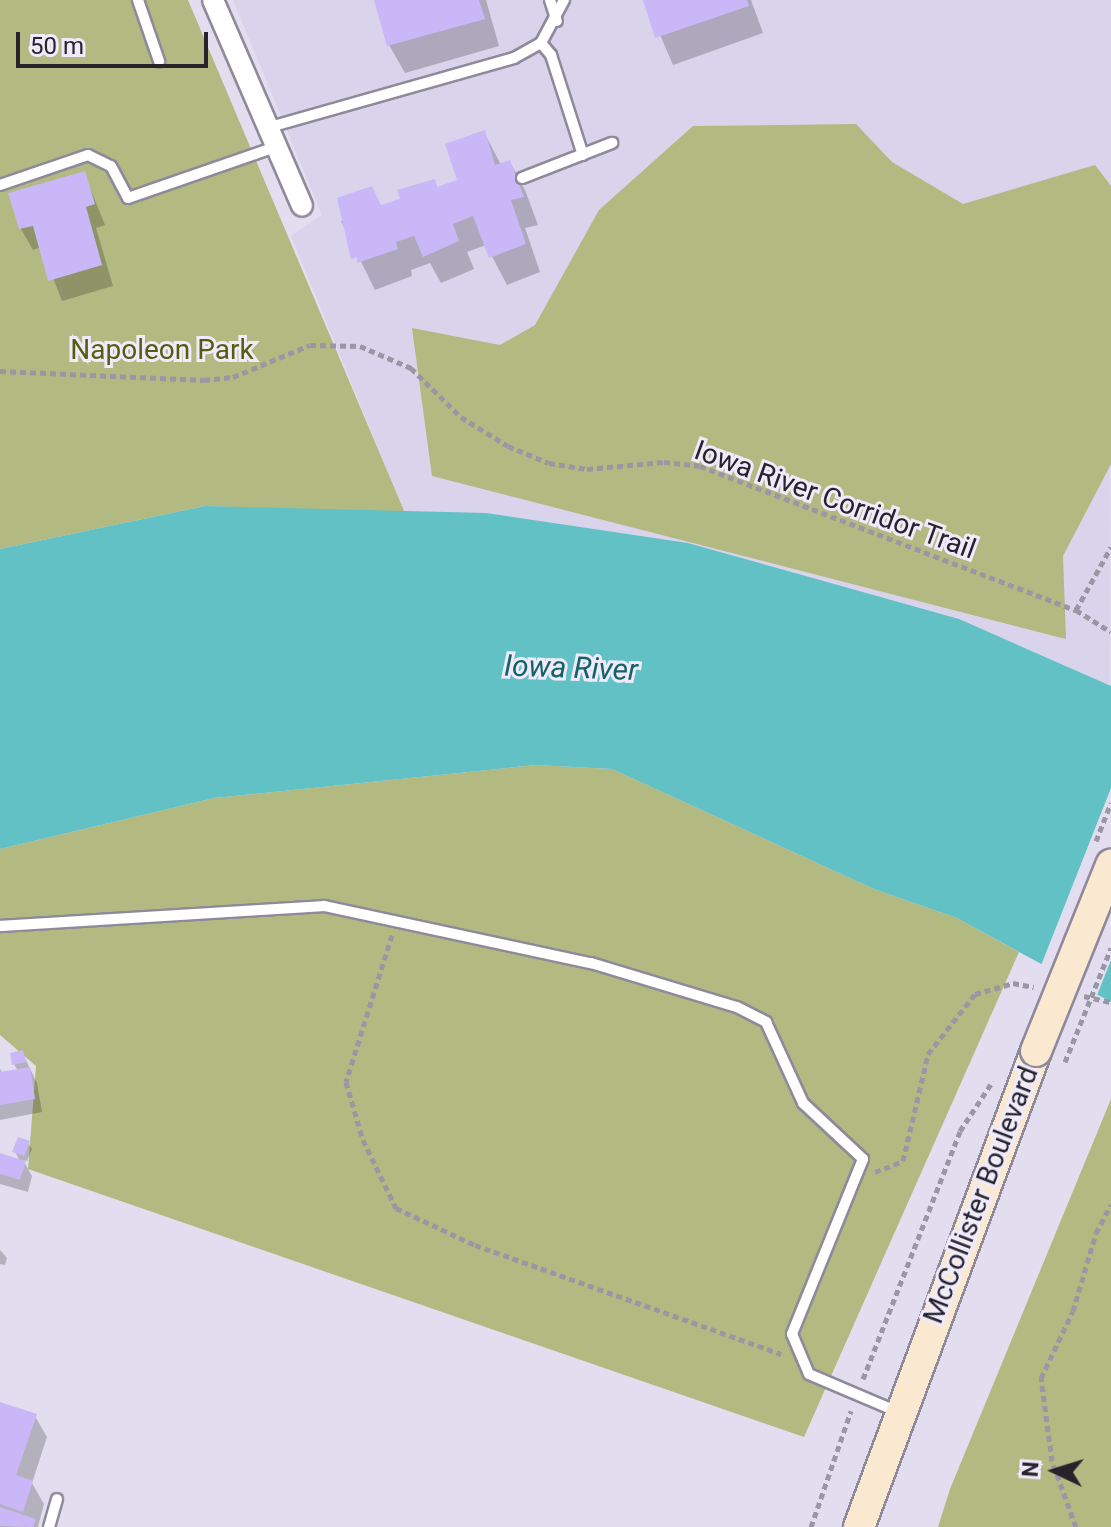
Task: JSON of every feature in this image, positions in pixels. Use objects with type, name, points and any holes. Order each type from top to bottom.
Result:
[{"type":"main road","name":"McCollister Boulevard","points":[[859,1527],[1036,1051],[1111,865]]},
{"type":"street","points":[[213,0],[302,206]]},
{"type":"lane","points":[[138,0],[159,61]]},
{"type":"lane","points":[[550,0],[557,21]]},
{"type":"lane","points":[[270,127],[514,58],[541,43],[557,21],[564,0]]},
{"type":"lane","points":[[541,43],[551,55],[583,155]]},
{"type":"lane","points":[[522,178],[612,143]]},
{"type":"lane","points":[[0,185],[88,155],[111,166],[128,198],[278,146]]},
{"type":"lane","points":[[0,926],[324,906],[591,963],[737,1007],[766,1022],[803,1103],[863,1159],[792,1334],[809,1374],[900,1413]]},
{"type":"lane","points":[[49,1527],[57,1499]]},
{"type":"path","name":"Iowa River Corridor Trail","points":[[0,371],[204,380],[233,377],[310,345],[360,346],[411,368],[461,417],[549,463],[587,469],[664,462],[700,466],[1076,610],[1111,632]]},
{"type":"path","points":[[1076,610],[1111,547]]},
{"type":"path","points":[[396,922],[346,1082],[363,1140],[396,1208],[475,1245],[804,1362]]},
{"type":"path","points":[[1065,1062],[1111,948]]},
{"type":"path","points":[[855,1179],[903,1161],[928,1054],[975,994],[1013,983],[1041,988]]},
{"type":"path","points":[[1069,994],[1111,1002]]},
{"type":"path","points":[[811,1527],[857,1395],[960,1131],[997,1072]]},
{"type":"path","points":[[1076,1527],[1052,1461],[1041,1378],[1073,1311],[1096,1233],[1111,1205]]},
{"type":"shaded area","points":[[233,0],[1111,0],[1110,686],[958,619],[688,543],[486,513],[405,513],[291,236],[322,215]]},
{"type":"green space","name":"Napoleon Park","points":[[0,0],[188,0],[405,513],[205,506],[0,549]]},
{"type":"green space","points":[[856,124],[892,162],[963,204],[1095,165],[1111,186],[1111,464],[1063,556],[1066,639],[432,476],[412,328],[500,345],[535,325],[599,210],[693,126]]},
{"type":"green space","points":[[536,765],[612,769],[874,889],[957,918],[1019,952],[804,1437],[28,1169],[36,1066],[0,1035],[0,849],[214,798]]},
{"type":"green space","points":[[1111,1099],[1111,1527],[938,1527],[950,1489]]},
{"type":"water","name":"Iowa River","points":[[205,506],[486,513],[688,543],[959,619],[1111,686],[1111,1002],[957,918],[874,889],[612,769],[536,765],[214,798],[0,849],[0,549]]},
{"type":"pier","points":[[1111,788],[1111,960],[1096,998],[1040,968]]},
{"type":"building","points":[[374,0],[479,0],[485,19],[387,46]]},
{"type":"building","points":[[643,0],[747,0],[749,6],[655,38]]},
{"type":"building","points":[[485,130],[495,165],[510,160],[524,197],[511,200],[526,244],[489,258],[473,216],[453,224],[459,241],[423,257],[414,236],[396,242],[398,249],[357,263],[357,257],[351,259],[337,198],[372,186],[381,205],[400,199],[397,190],[435,179],[437,187],[457,180],[445,144]]},
{"type":"building","points":[[85,171],[95,204],[86,207],[102,265],[48,281],[33,226],[19,229],[8,193]]},
{"type":"building","points":[[23,1050],[26,1062],[12,1065],[10,1053]]},
{"type":"building","points":[[30,1067],[35,1099],[0,1105],[0,1072]]},
{"type":"building","points":[[18,1137],[30,1141],[24,1156],[12,1152]]},
{"type":"building","points":[[0,1153],[26,1161],[20,1180],[0,1174]]},
{"type":"building","points":[[0,1402],[37,1414],[16,1475],[33,1481],[23,1512],[0,1504]]},
{"type":"building","points":[[0,1507],[36,1519],[33,1527],[0,1526]]}]
